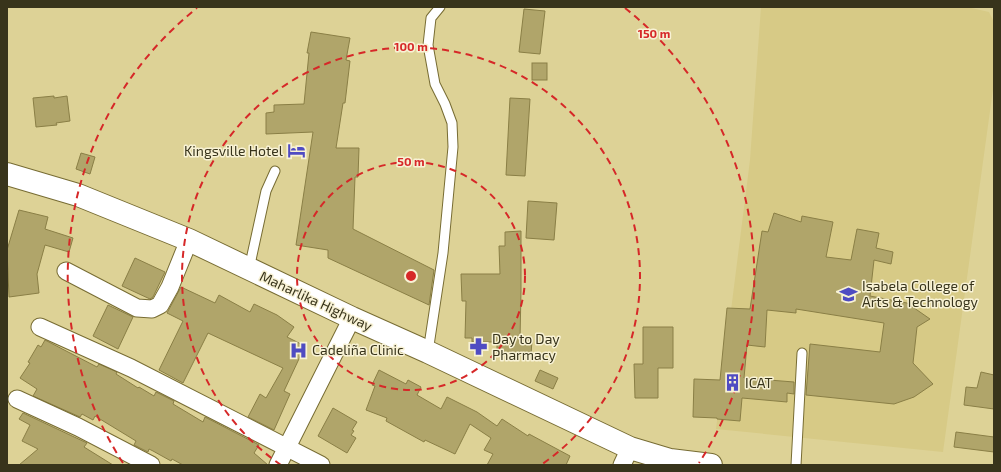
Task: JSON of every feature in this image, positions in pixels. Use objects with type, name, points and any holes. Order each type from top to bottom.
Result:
[{"type":"main road","name":"Maharlika Highway","points":[[7,174],[78,195],[189,240],[352,318],[428,352],[626,457],[711,465]]},
{"type":"street","points":[[66,271],[137,308],[152,309],[160,305],[170,287],[189,240]]},
{"type":"street","points":[[278,465],[352,318]]},
{"type":"street","points":[[40,328],[131,368],[321,465]]},
{"type":"street","points":[[17,399],[78,427],[151,465]]},
{"type":"lane","points":[[428,352],[443,253],[453,147],[452,123],[445,104],[434,84],[428,45],[431,18],[440,7]]},
{"type":"lane","points":[[249,269],[266,191],[275,171]]},
{"type":"lane","points":[[796,465],[802,353]]},
{"type":"shaded area","name":"Isabela College of Arts & Technology","points":[[761,7],[967,7],[989,12],[994,22],[994,82],[943,452],[716,429],[750,160]]},
{"type":"building","points":[[524,9],[545,11],[540,54],[519,52]]},
{"type":"building","points":[[311,32],[350,38],[346,60],[350,61],[345,103],[343,103],[336,148],[359,148],[358,177],[355,177],[353,229],[434,270],[429,305],[328,258],[328,250],[296,245],[313,132],[266,134],[266,113],[274,112],[274,105],[304,104],[309,53],[307,53]]},
{"type":"building","points":[[532,63],[547,63],[547,80],[532,80]]},
{"type":"building","points":[[54,96],[54,98],[67,96],[70,121],[56,123],[57,125],[36,127],[33,98]]},
{"type":"building","points":[[510,98],[530,99],[525,176],[506,175]]},
{"type":"building","points":[[81,153],[95,157],[90,174],[76,169]]},
{"type":"building","points":[[528,201],[557,203],[554,240],[526,238]]},
{"type":"building","points":[[19,210],[48,217],[45,229],[73,238],[69,252],[45,245],[37,274],[39,293],[9,297],[7,250]]},
{"type":"building","points":[[774,213],[801,222],[802,216],[833,222],[826,257],[851,260],[857,229],[879,233],[876,248],[893,252],[891,264],[874,260],[870,296],[907,303],[930,319],[917,327],[913,363],[933,384],[914,397],[894,404],[806,395],[810,344],[880,352],[884,323],[796,309],[796,313],[767,310],[765,347],[747,345],[744,378],[794,382],[794,394],[787,393],[787,402],[742,398],[740,421],[693,417],[694,379],[720,380],[727,308],[750,309],[762,231],[768,232]]},
{"type":"building","points":[[521,231],[520,339],[532,340],[531,355],[497,353],[497,342],[472,342],[472,338],[465,338],[466,301],[462,301],[461,274],[500,274],[499,246],[505,246],[505,232]]},
{"type":"building","points":[[135,258],[165,272],[153,297],[150,299],[122,286]]},
{"type":"building","points":[[181,287],[215,303],[219,295],[250,312],[254,304],[277,315],[294,327],[287,337],[305,346],[284,391],[290,394],[274,430],[248,417],[260,394],[266,398],[283,368],[208,333],[183,383],[159,370],[183,321],[167,313]]},
{"type":"building","points":[[108,305],[133,317],[118,349],[93,336]]},
{"type":"building","points":[[643,327],[673,327],[673,368],[658,368],[658,398],[635,398],[634,364],[643,364]]},
{"type":"building","points":[[45,340],[97,367],[99,364],[117,372],[116,374],[154,396],[156,392],[174,401],[173,404],[203,422],[205,417],[259,445],[254,453],[268,465],[183,465],[172,459],[171,461],[149,449],[148,452],[134,445],[136,441],[95,416],[93,420],[82,414],[80,417],[33,396],[37,389],[20,378],[30,363],[28,362],[38,345],[41,347]]},
{"type":"building","points":[[379,370],[406,384],[408,380],[421,387],[417,395],[441,409],[447,397],[477,412],[497,426],[502,419],[528,436],[529,434],[570,456],[566,465],[487,465],[493,454],[484,450],[491,438],[470,424],[455,454],[425,440],[424,442],[386,421],[387,418],[366,410],[375,386],[372,385]]},
{"type":"building","points":[[540,370],[558,378],[553,389],[535,381]]},
{"type":"building","points":[[981,372],[994,375],[994,409],[964,405],[966,387],[977,388]]},
{"type":"building","points":[[333,408],[357,422],[351,435],[356,438],[347,453],[318,436]]},
{"type":"building","points":[[23,413],[87,443],[84,447],[113,465],[19,465],[38,449],[22,441],[30,425],[19,419]]},
{"type":"building","points":[[956,432],[994,437],[994,452],[954,447]]},
{"type":"place","name":"Kingsville Hotel","points":[[296,151]]},
{"type":"place","name":"Isabela College of Arts & Technology","points":[[849,294]]},
{"type":"place","name":"Day to Day Pharmacy","points":[[479,347]]},
{"type":"place","name":"Cadeliña Clinic","points":[[299,350]]},
{"type":"place","name":"ICAT","points":[[732,383]]}]
